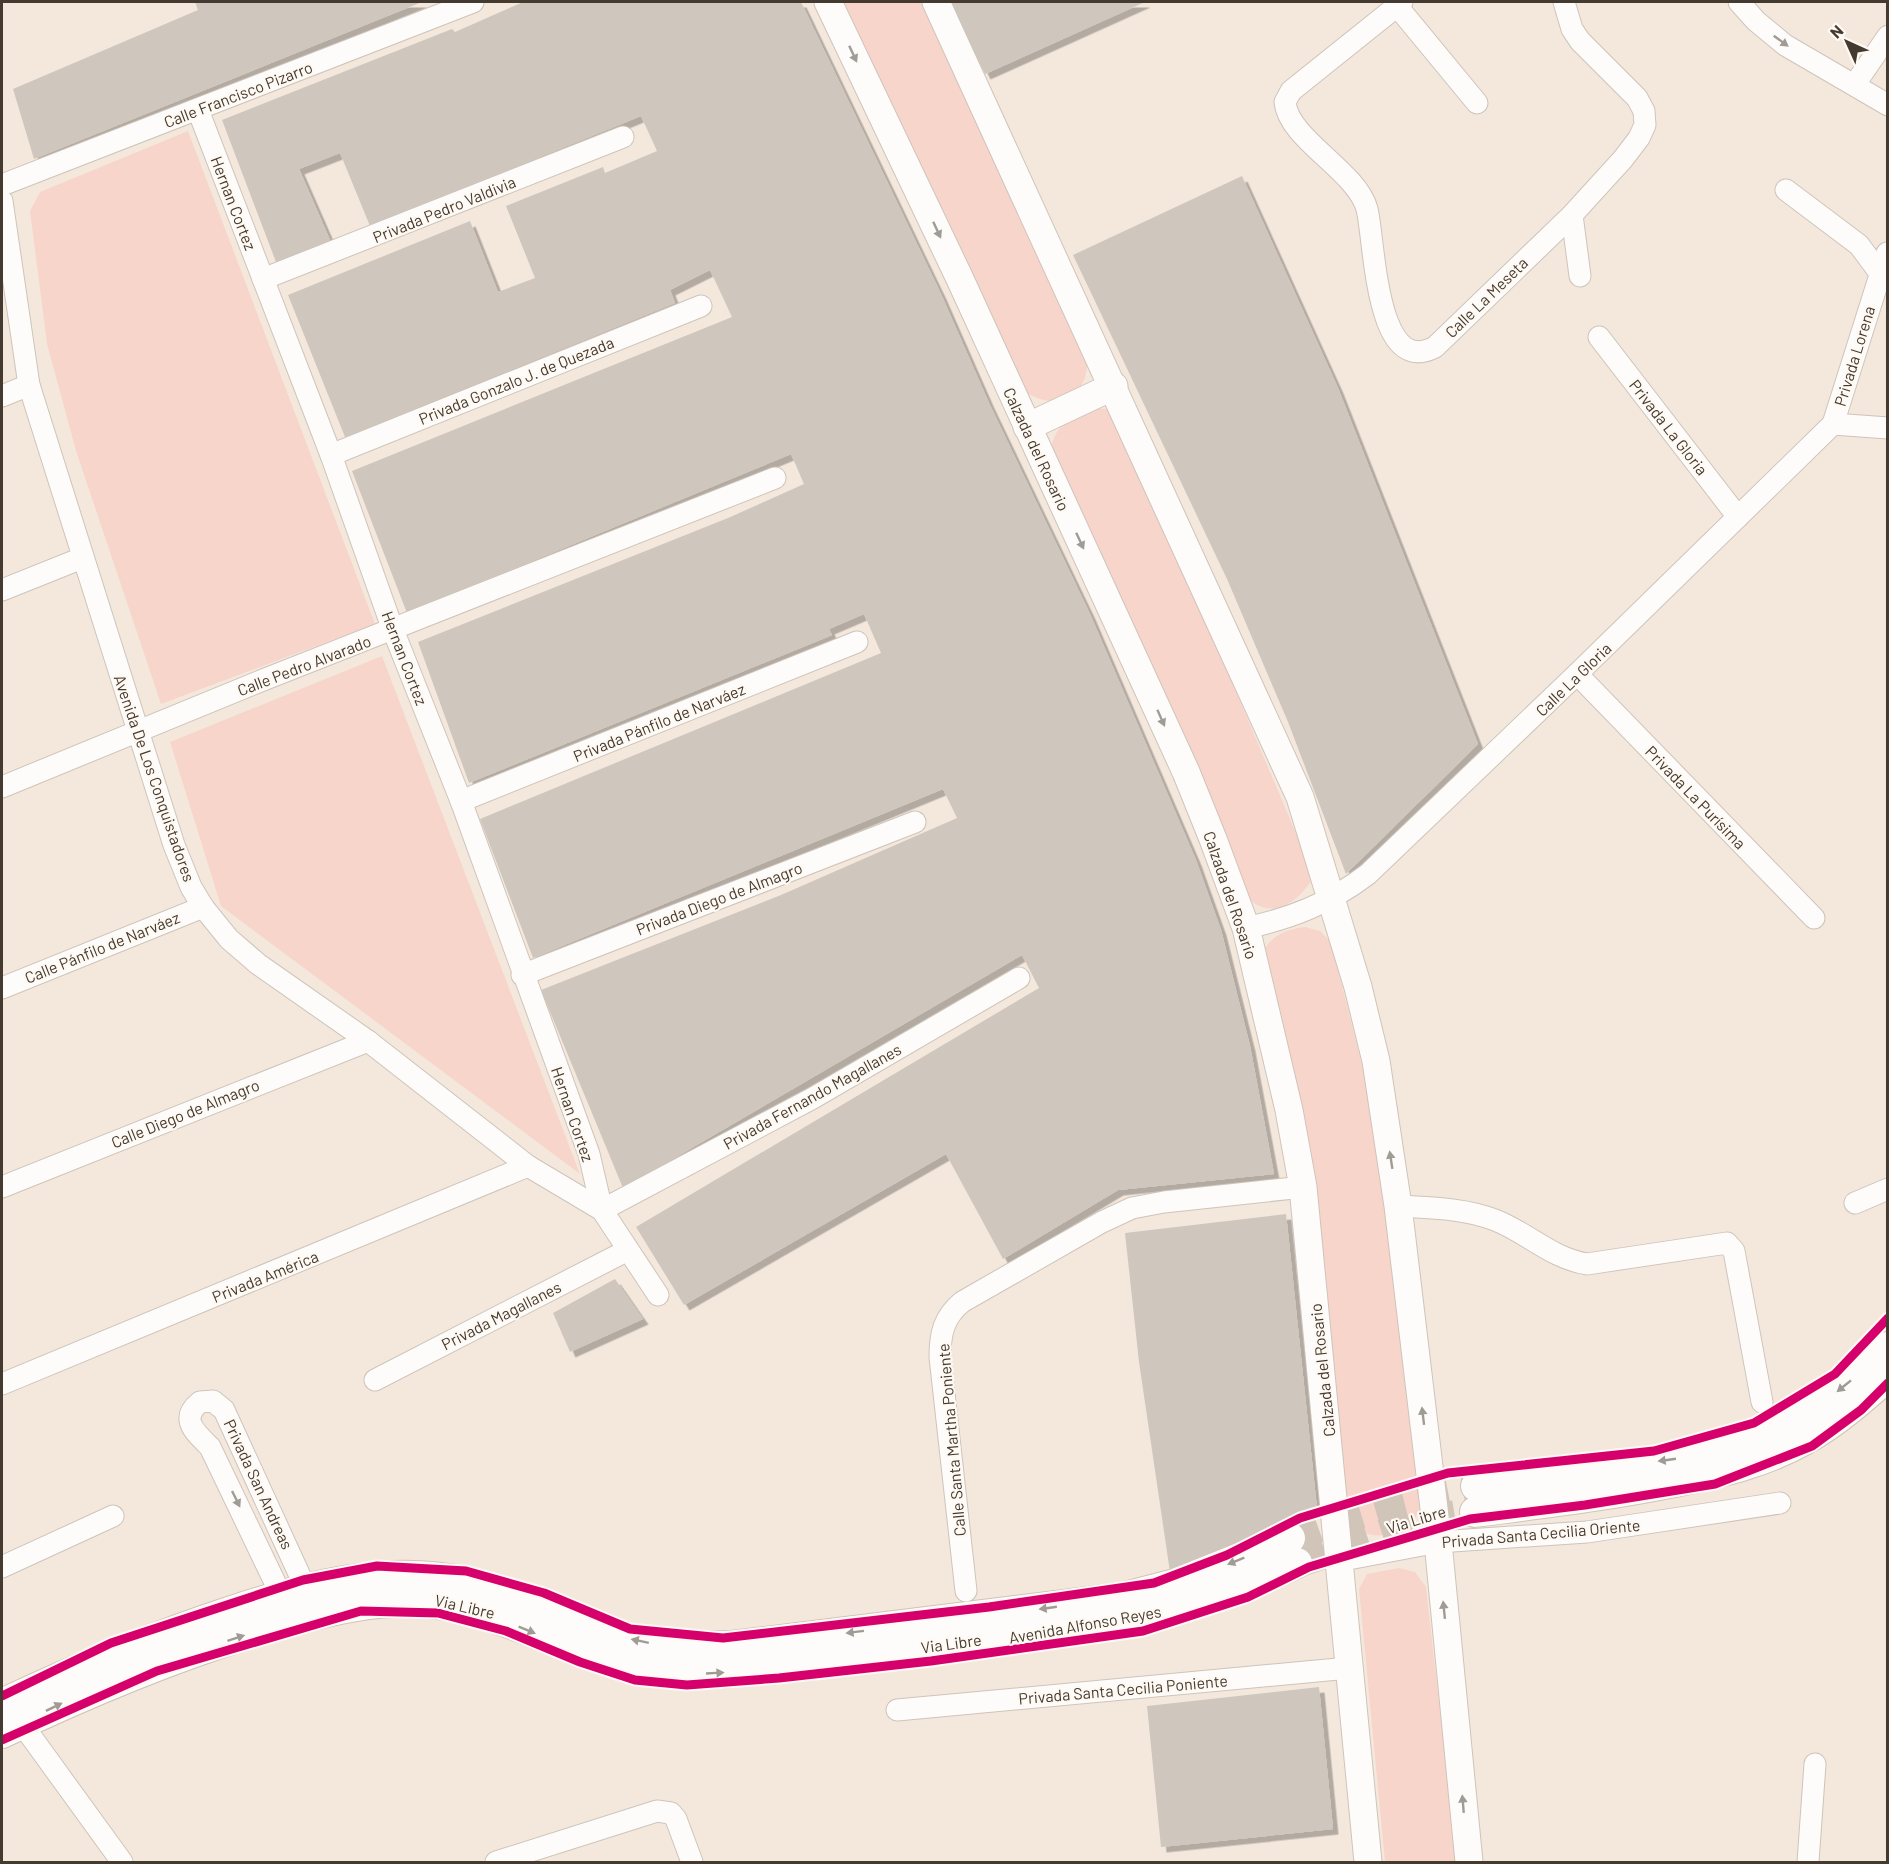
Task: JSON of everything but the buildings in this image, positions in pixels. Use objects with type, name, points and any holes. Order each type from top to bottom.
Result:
[{"type":"main road","points":[[1887,1347],[1843,1388],[1794,1420],[1762,1437],[1695,1456],[1476,1499],[1617,1494],[1734,1469],[1767,1458],[1805,1440],[1857,1404],[1887,1376]]},
{"type":"main road","name":"Avenida Alfonso Reyes","points":[[1294,1550],[1248,1585],[1197,1602],[1130,1619],[1069,1630],[721,1673],[679,1674],[637,1669],[595,1657],[502,1620],[457,1607],[414,1602],[366,1604],[302,1617],[111,1682],[6,1711],[101,1658],[293,1592],[336,1582],[415,1576],[464,1581],[642,1642],[680,1646],[732,1646],[1121,1598],[1294,1550]]},
{"type":"street","name":"Calle Francisco Pizarro","points":[[2,185],[473,2]]},
{"type":"street","name":"Calzada del Rosario","points":[[828,2],[960,279],[1186,772],[1246,928],[1289,1110],[1303,1187],[1368,1863]]},
{"type":"street","points":[[936,2],[1114,386],[1300,797],[1358,987],[1376,1061],[1398,1206],[1438,1542],[1469,1863]]},
{"type":"street","name":"Calle La Meseta","points":[[1400,4],[1291,91],[1285,102],[1290,120],[1358,192],[1366,206],[1372,257],[1389,330],[1407,349],[1425,352],[1435,347],[1572,215],[1623,159],[1639,138],[1645,125],[1644,111],[1637,98],[1580,41],[1572,29],[1564,2]]},
{"type":"street","points":[[1739,2],[1756,21],[1785,45],[1855,84],[1887,105]]},
{"type":"street","points":[[1400,4],[1477,103]]},
{"type":"street","points":[[1855,84],[1887,36]]},
{"type":"street","name":"Hernan Cortez","points":[[198,110],[331,455],[393,630],[461,801],[522,975],[589,1154],[602,1210]]},
{"type":"street","name":"Privada Pedro Valdivia","points":[[263,279],[623,137]]},
{"type":"street","points":[[1786,190],[1883,262]]},
{"type":"street","name":"Avenida De Los Conquistadores","points":[[2,201],[29,385],[174,845],[191,887],[203,907],[229,939],[258,964],[368,1041],[528,1166],[602,1210],[658,1295]]},
{"type":"street","points":[[1572,215],[1580,276]]},
{"type":"street","name":"Privada Lorena","points":[[1833,424],[1883,262]]},
{"type":"street","name":"Privada Gonzalo J. de Quezada","points":[[331,455],[701,306]]},
{"type":"street","name":"Privada La Gloria","points":[[1599,337],[1738,517]]},
{"type":"street","points":[[2,396],[29,385]]},
{"type":"street","points":[[1027,427],[1114,386]]},
{"type":"street","points":[[1833,424],[1887,428]]},
{"type":"street","name":"Calle La Gloria","points":[[1246,928],[1300,914],[1330,900],[1349,889],[1391,853],[1577,675],[1833,424]]},
{"type":"street","name":"Calle Pedro Alvarado","points":[[2,788],[776,478]]},
{"type":"street","points":[[2,590],[82,558]]},
{"type":"street","name":"Privada Pánfilo de Narváez","points":[[461,801],[856,642]]},
{"type":"street","name":"Privada La Purísima","points":[[1577,675],[1814,918]]},
{"type":"street","name":"Privada Diego de Almagro","points":[[522,975],[915,822]]},
{"type":"street","name":"Calle Pánfilo de Narváez","points":[[2,988],[203,907]]},
{"type":"street","name":"Privada Fernando Magallanes","points":[[602,1210],[813,1098],[1019,978]]},
{"type":"street","name":"Calle Diego de Almagro","points":[[2,1187],[368,1041]]},
{"type":"street","name":"Privada América","points":[[2,1384],[528,1166]]},
{"type":"street","name":"Calle Santa Martha Poniente","points":[[966,1591],[940,1357],[943,1326],[950,1312],[962,1302],[1102,1222],[1132,1208],[1164,1202],[1303,1187]]},
{"type":"street","points":[[1855,1203],[1887,1189]]},
{"type":"street","points":[[1398,1206],[1469,1212],[1487,1218],[1569,1261],[1587,1264],[1723,1242],[1731,1246],[1734,1251],[1762,1402]]},
{"type":"street","name":"Privada Magallanes","points":[[375,1380],[627,1250]]},
{"type":"street","name":"Privada San Andreas","points":[[200,1401],[213,1401],[224,1410],[293,1592],[210,1447],[191,1428],[188,1421],[200,1401]]},
{"type":"street","name":"Privada Santa Cecilia Oriente","points":[[1338,1561],[1438,1542],[1587,1532],[1780,1503]]},
{"type":"street","points":[[2,1567],[113,1516]]},
{"type":"street","name":"Privada Santa Cecilia Poniente","points":[[897,1710],[1349,1668]]},
{"type":"street","points":[[6,1711],[122,1863]]},
{"type":"street","points":[[1808,1863],[1815,1764]]},
{"type":"street","points":[[496,1863],[532,1857],[657,1811],[664,1811],[676,1819],[692,1863]]},
{"type":"shaded area","points":[[837,2],[922,2],[1087,355],[1084,381],[1070,397],[1060,401],[1049,401],[1024,391]]},
{"type":"shaded area","points":[[188,131],[375,624],[161,704],[76,451],[47,344],[30,211],[40,192]]},
{"type":"shaded area","points":[[1091,408],[1109,409],[1231,680],[1310,866],[1313,878],[1303,892],[1288,904],[1272,909],[1263,907],[1248,897],[1240,884],[1051,449],[1056,434],[1064,422]]},
{"type":"shaded area","points":[[382,656],[580,1174],[221,906],[170,742]]},
{"type":"shaded area","points":[[1305,927],[1320,931],[1331,942],[1376,1120],[1421,1510],[1408,1524],[1390,1534],[1371,1535],[1362,1531],[1354,1524],[1347,1502],[1260,958],[1277,936]]},
{"type":"shaded area","points":[[1399,1568],[1415,1572],[1426,1587],[1457,1862],[1385,1862],[1359,1589],[1367,1574]]},
{"type":"tunnel","points":[[1290,1538],[1382,1507],[1476,1486]]},
{"type":"tunnel","points":[[1297,1563],[1426,1520],[1475,1512]]},
{"type":"cycle path","points":[[2,1696],[111,1643],[303,1580],[377,1566],[466,1571],[544,1593],[630,1629],[723,1638],[989,1607],[1154,1583],[1227,1555],[1300,1518],[1448,1473],[1654,1451],[1754,1423],[1835,1374],[1888,1318]]},
{"type":"cycle path","name":"Via Libre","points":[[2,1740],[157,1671],[361,1611],[438,1613],[506,1631],[580,1662],[635,1680],[687,1685],[779,1678],[931,1661],[1143,1631],[1248,1597],[1309,1567],[1470,1519],[1585,1505],[1715,1484],[1812,1446],[1861,1410],[1888,1383]]}]
